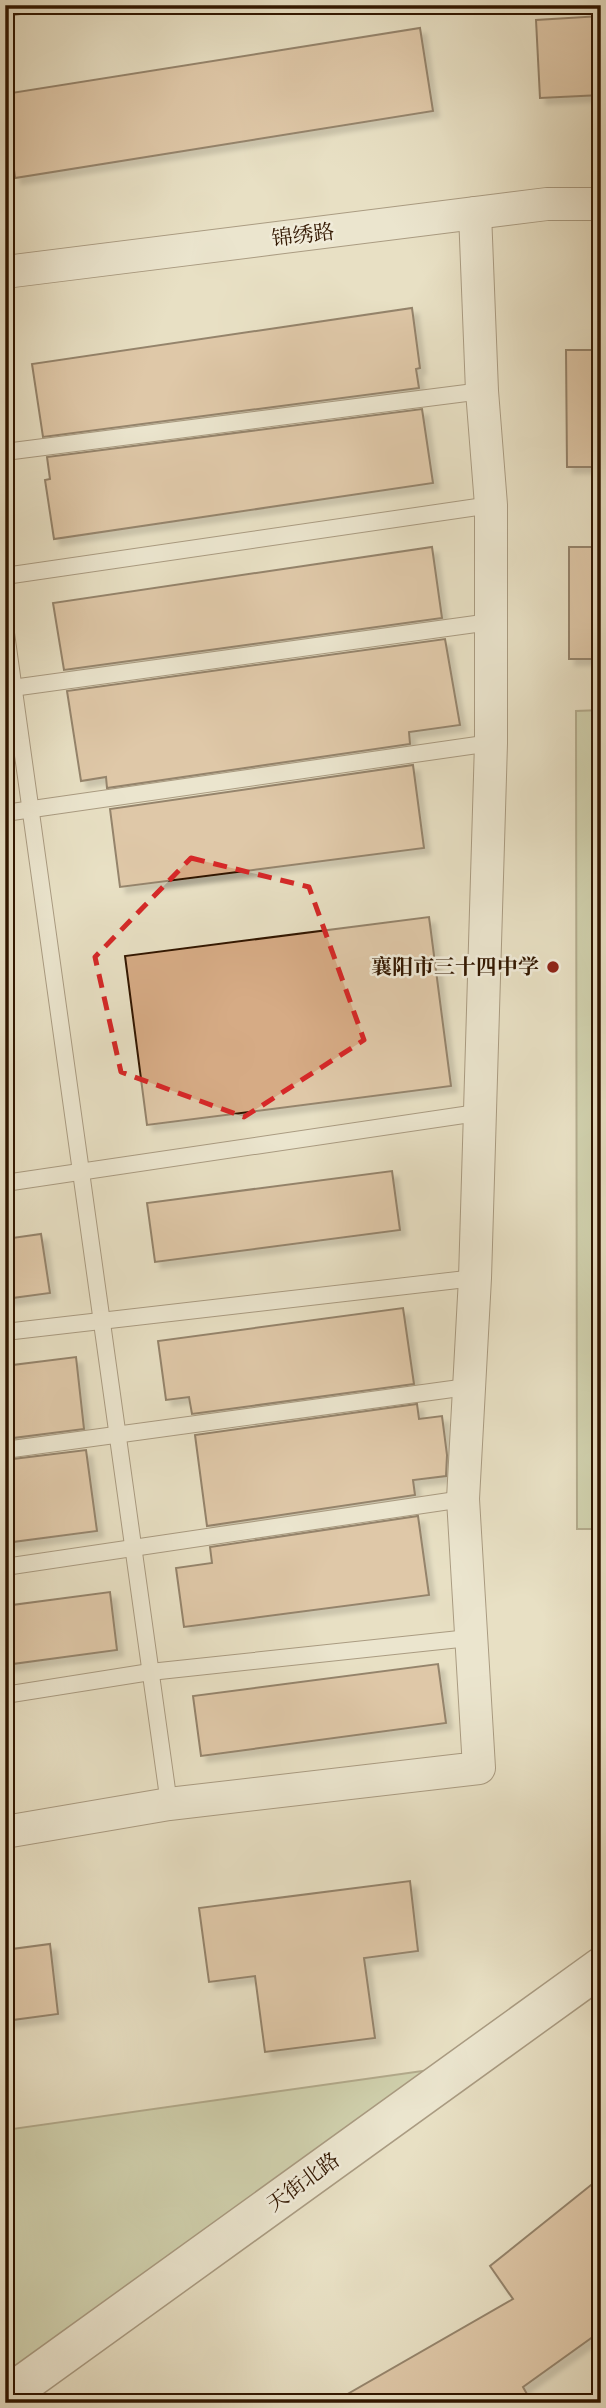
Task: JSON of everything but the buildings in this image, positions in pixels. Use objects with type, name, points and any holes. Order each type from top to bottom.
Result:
[{"type":"street","name":"锦绣路","points":[[5,272],[547,204],[601,204]]},
{"type":"street","points":[[5,1832],[169,1804],[479,1768],[469,1638],[463,1499],[475,1278],[491,743],[491,505],[482,390],[475,213]]},
{"type":"street","name":"天街北路","points":[[5,2397],[601,1967]]},
{"type":"lane","points":[[5,9],[25,5]]},
{"type":"lane","points":[[5,452],[482,390]]},
{"type":"lane","points":[[5,576],[491,505]]},
{"type":"lane","points":[[9,688],[490,622]]},
{"type":"lane","points":[[5,626],[9,688],[31,809],[169,1804]]},
{"type":"lane","points":[[5,813],[491,743]]},
{"type":"lane","points":[[5,1183],[478,1114]]},
{"type":"lane","points":[[5,1332],[475,1278]]},
{"type":"lane","points":[[5,1450],[467,1387]]},
{"type":"lane","points":[[5,1567],[463,1499]]},
{"type":"lane","points":[[5,1695],[150,1672],[469,1638]]},
{"type":"highlighted area","points":[[191,858],[309,887],[364,1040],[244,1117],[121,1072],[95,957]]},
{"type":"green space","points":[[601,710],[601,1529],[577,1529],[576,711]]},
{"type":"green space","points":[[465,2065],[5,2397],[5,2130]]},
{"type":"place","name":"襄阳市三十四中学","points":[[553,967]]}]
